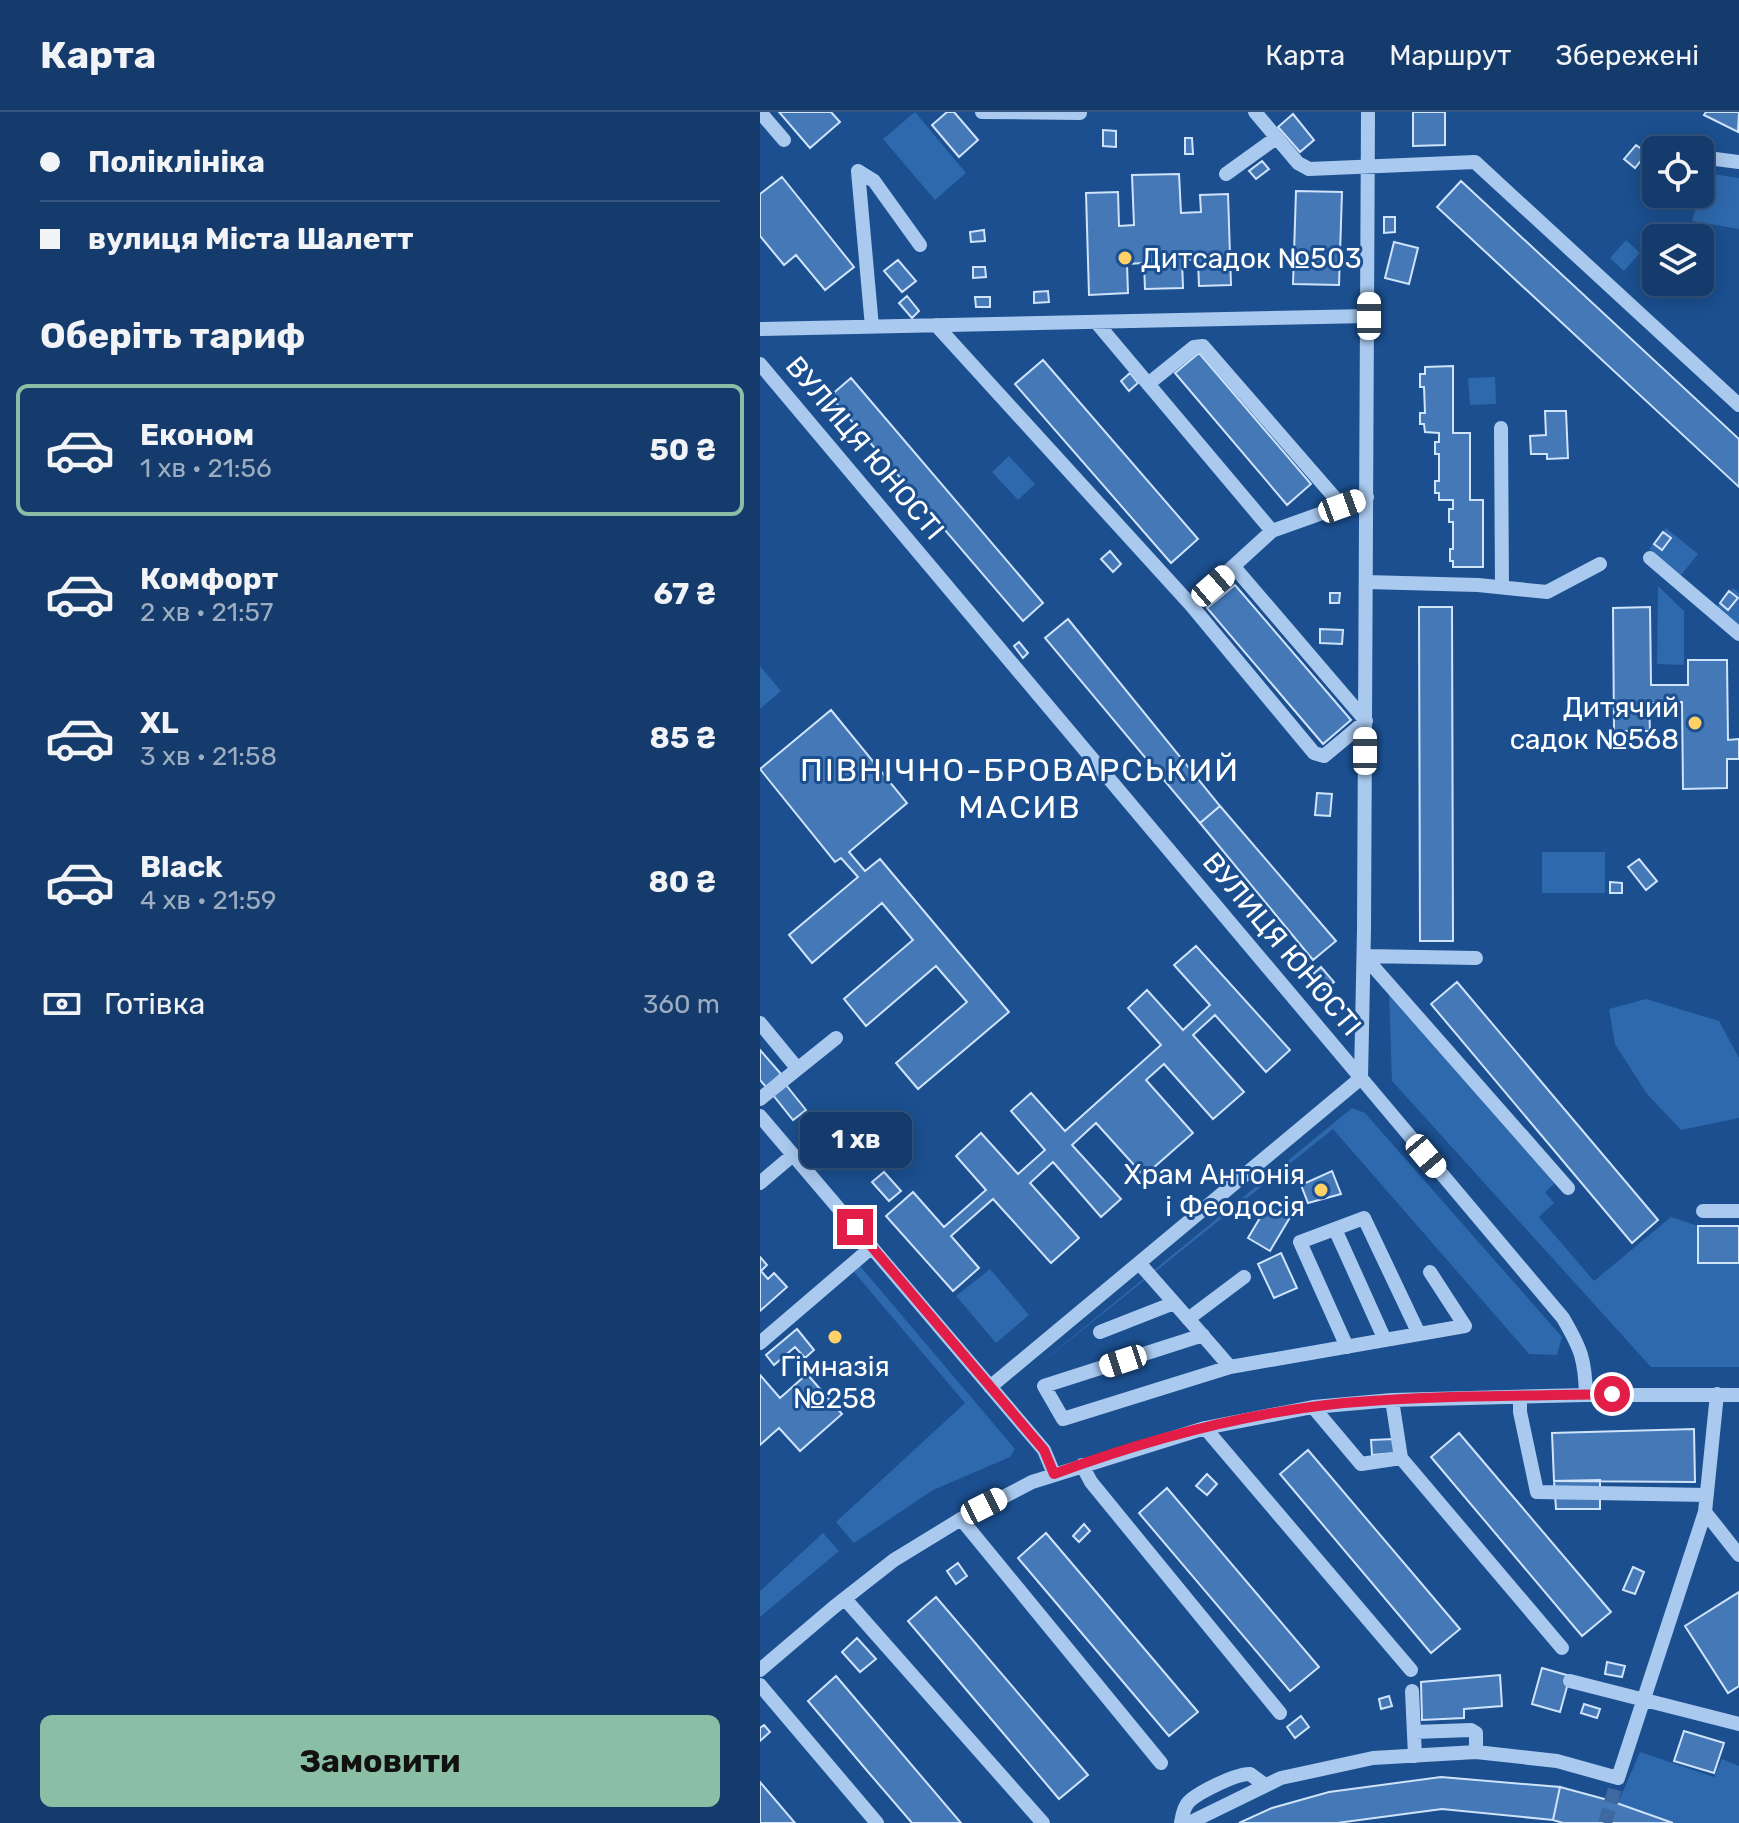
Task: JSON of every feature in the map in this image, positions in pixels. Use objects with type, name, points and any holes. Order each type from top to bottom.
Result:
[{"type":"street","points":[[760,112],[784,140]]},
{"type":"street","points":[[982,112],[1080,113]]},
{"type":"street","points":[[1255,112],[1298,163],[1309,169],[1370,164],[1475,162],[1739,405]]},
{"type":"street","points":[[1368,112],[1369,316],[1361,1078],[1563,1318],[1585,1362],[1586,1395]]},
{"type":"street","points":[[1226,174],[1276,138]]},
{"type":"street","points":[[1714,159],[1739,162]]},
{"type":"street","points":[[872,327],[858,171],[874,181],[920,245]]},
{"type":"street","points":[[760,329],[1369,316]]},
{"type":"street","points":[[1096,322],[1272,531]]},
{"type":"street","points":[[936,325],[1191,605],[1314,753],[1319,757],[1329,753],[1366,721]]},
{"type":"street","points":[[1148,384],[1194,347],[1203,346],[1342,506]]},
{"type":"street","name":"ВУЛИЦЯ ЮНОСТІ","points":[[760,364],[1361,1078],[990,1387]]},
{"type":"street","points":[[1501,428],[1502,586]]},
{"type":"street","points":[[1191,605],[1272,531],[1367,497]]},
{"type":"street","points":[[1650,558],[1739,634]]},
{"type":"street","points":[[1366,582],[1502,586],[1547,592],[1600,564]]},
{"type":"street","points":[[1235,568],[1366,721]]},
{"type":"street","points":[[1364,956],[1476,958]]},
{"type":"street","points":[[1364,956],[1568,1188]]},
{"type":"street","points":[[760,1023],[797,1068]]},
{"type":"street","points":[[760,1099],[836,1038]]},
{"type":"street","points":[[760,1116],[1044,1450],[1054,1474]]},
{"type":"street","points":[[760,1183],[793,1155]]},
{"type":"street","points":[[1703,1211],[1739,1211]]},
{"type":"street","points":[[1347,1347],[1300,1242],[1364,1218],[1419,1334]]},
{"type":"street","points":[[1335,1229],[1385,1340]]},
{"type":"street","points":[[760,1343],[872,1247]]},
{"type":"street","points":[[1139,1263],[1230,1367]]},
{"type":"street","points":[[1203,1335],[1044,1386],[1063,1419],[1230,1367],[1465,1326],[1430,1272]]},
{"type":"street","points":[[1188,1319],[1244,1277]]},
{"type":"street","points":[[1100,1332],[1174,1303]]},
{"type":"street","points":[[1189,1823],[1281,1778],[1373,1758],[1476,1752],[1557,1761],[1618,1778],[1705,1512],[1717,1394]]},
{"type":"street","points":[[760,1670],[894,1560],[961,1519],[1032,1482],[1205,1428],[1313,1407],[1392,1400],[1739,1395]]},
{"type":"street","points":[[1520,1397],[1520,1412],[1537,1492],[1707,1495]]},
{"type":"street","points":[[1392,1400],[1401,1458],[1562,1648]]},
{"type":"street","points":[[1313,1407],[1361,1464],[1401,1458]]},
{"type":"street","points":[[1205,1428],[1411,1670]]},
{"type":"street","points":[[1082,1465],[1091,1482],[1280,1713]]},
{"type":"street","points":[[1705,1512],[1734,1539],[1739,1555]]},
{"type":"street","points":[[961,1519],[1161,1763]]},
{"type":"street","points":[[845,1599],[1043,1823]]},
{"type":"street","points":[[1570,1681],[1739,1724]]},
{"type":"street","points":[[760,1685],[877,1823]]},
{"type":"street","points":[[1412,1691],[1415,1756]]},
{"type":"street","points":[[1414,1732],[1471,1730],[1476,1733],[1476,1752]]},
{"type":"street","points":[[1181,1823],[1185,1807],[1194,1797],[1237,1776],[1250,1774],[1265,1785]]},
{"type":"shaded area","points":[[915,112],[966,173],[935,200],[883,139]]},
{"type":"shaded area","points":[[1714,174],[1739,178],[1739,229],[1692,221],[1696,208],[1714,208]]},
{"type":"shaded area","points":[[1626,240],[1640,253],[1624,271],[1610,258]]},
{"type":"shaded area","points":[[1495,377],[1496,404],[1470,405],[1468,378]]},
{"type":"shaded area","points":[[1009,456],[1035,484],[1018,500],[992,472]]},
{"type":"shaded area","points":[[1666,528],[1698,554],[1681,575],[1649,549]]},
{"type":"shaded area","points":[[1658,586],[1684,611],[1684,665],[1657,664]]},
{"type":"shaded area","points":[[1733,588],[1739,593],[1739,628],[1716,608]]},
{"type":"shaded area","points":[[760,666],[781,691],[760,709]]},
{"type":"shaded area","points":[[1542,852],[1605,852],[1605,893],[1542,893]]},
{"type":"shaded area","points":[[1389,992],[1555,1183],[1545,1192],[1554,1203],[1539,1217],[1594,1281],[1671,1217],[1698,1226],[1699,1263],[1739,1263],[1739,1367],[1651,1367],[1392,1081]]},
{"type":"shaded area","points":[[1646,999],[1719,1021],[1739,1058],[1739,1118],[1681,1130],[1647,1094],[1615,1044],[1609,1009]]},
{"type":"shaded area","points":[[1352,1108],[1365,1113],[1562,1337],[1557,1355],[1529,1354],[1333,1129],[1020,1380]]},
{"type":"shaded area","points":[[860,1266],[1015,1449],[1010,1457],[933,1490],[854,1543],[836,1522],[965,1403],[854,1272]]},
{"type":"shaded area","points":[[990,1269],[1029,1315],[996,1343],[956,1296]]},
{"type":"shaded area","points":[[823,1533],[839,1551],[760,1617],[760,1591]]},
{"type":"shaded area","points":[[1640,1752],[1714,1777],[1722,1759],[1739,1766],[1739,1823],[1673,1823],[1618,1803]]},
{"type":"building","points":[[779,112],[831,112],[840,122],[810,148]]},
{"type":"building","points":[[947,112],[954,112],[978,140],[959,157],[932,125]]},
{"type":"building","points":[[1413,112],[1445,112],[1445,145],[1413,146]]},
{"type":"building","points":[[1706,112],[1739,112],[1738,132],[1704,115]]},
{"type":"building","points":[[1293,114],[1314,140],[1300,152],[1278,127]]},
{"type":"building","points":[[1103,130],[1116,131],[1116,147],[1103,146]]},
{"type":"building","points":[[1185,138],[1192,138],[1193,154],[1185,154]]},
{"type":"building","points":[[1636,145],[1642,149],[1642,159],[1635,168],[1624,159]]},
{"type":"building","points":[[1262,161],[1269,169],[1256,179],[1249,171]]},
{"type":"building","points":[[1179,174],[1181,213],[1201,212],[1200,195],[1228,194],[1231,285],[1199,286],[1198,260],[1182,260],[1183,288],[1145,289],[1144,263],[1127,264],[1128,293],[1089,295],[1086,193],[1118,192],[1119,226],[1134,225],[1132,175]]},
{"type":"building","points":[[782,177],[854,267],[825,290],[796,255],[784,265],[760,236],[760,194]]},
{"type":"building","points":[[1461,181],[1739,439],[1739,487],[1437,207]]},
{"type":"building","points":[[1296,191],[1342,192],[1339,285],[1293,284]]},
{"type":"building","points":[[1384,217],[1395,217],[1395,232],[1384,233]]},
{"type":"building","points":[[984,230],[985,241],[971,242],[970,232]]},
{"type":"building","points":[[1394,242],[1418,248],[1409,284],[1385,278]]},
{"type":"building","points":[[898,260],[916,281],[902,292],[884,271]]},
{"type":"building","points":[[898,260],[916,281],[902,292],[884,271]]},
{"type":"building","points":[[973,267],[985,267],[986,277],[973,278]]},
{"type":"building","points":[[1048,291],[1049,302],[1034,303],[1034,292]]},
{"type":"building","points":[[907,296],[919,311],[912,318],[899,303]]},
{"type":"building","points":[[975,297],[990,297],[990,307],[976,307]]},
{"type":"building","points":[[1199,353],[1311,484],[1287,505],[1175,373]]},
{"type":"building","points":[[1043,360],[1198,539],[1171,563],[1015,384]]},
{"type":"building","points":[[1453,366],[1453,433],[1470,433],[1470,500],[1483,500],[1483,567],[1453,567],[1453,561],[1450,561],[1453,522],[1449,522],[1449,509],[1453,509],[1453,500],[1439,500],[1439,493],[1435,493],[1435,481],[1439,481],[1439,454],[1435,454],[1435,442],[1439,442],[1439,433],[1425,432],[1424,424],[1420,424],[1420,413],[1425,413],[1420,374],[1425,374],[1425,367]]},
{"type":"building","points":[[1130,373],[1138,383],[1129,391],[1121,381]]},
{"type":"building","points":[[851,378],[1043,603],[1023,621],[830,396]]},
{"type":"building","points":[[1545,411],[1566,411],[1568,458],[1547,459],[1547,454],[1531,454],[1530,436],[1546,435]]},
{"type":"building","points":[[1663,532],[1671,538],[1662,550],[1654,544]]},
{"type":"building","points":[[1110,551],[1121,564],[1113,572],[1101,559]]},
{"type":"building","points":[[1235,585],[1351,720],[1323,744],[1207,608]]},
{"type":"building","points":[[1729,591],[1738,598],[1728,610],[1720,603]]},
{"type":"building","points":[[1330,593],[1340,593],[1339,603],[1330,603]]},
{"type":"building","points":[[1419,607],[1452,607],[1453,941],[1420,941]]},
{"type":"building","points":[[1650,607],[1651,685],[1688,685],[1688,660],[1727,660],[1728,740],[1739,739],[1739,759],[1727,759],[1727,788],[1683,789],[1682,702],[1649,703],[1650,731],[1614,731],[1613,608]]},
{"type":"building","points":[[1068,619],[1220,806],[1200,823],[1045,638]]},
{"type":"building","points":[[1320,629],[1343,630],[1342,644],[1320,643]]},
{"type":"building","points":[[1019,642],[1028,653],[1023,658],[1014,646]]},
{"type":"building","points":[[831,710],[907,803],[849,852],[865,871],[880,859],[1009,1012],[918,1089],[896,1063],[967,1002],[936,966],[866,1026],[844,999],[913,940],[882,903],[812,963],[789,935],[858,877],[841,858],[835,862],[760,769]]},
{"type":"building","points":[[1317,793],[1332,794],[1330,816],[1315,815]]},
{"type":"building","points":[[1220,806],[1336,941],[1313,960],[1200,823]]},
{"type":"building","points":[[1639,859],[1657,881],[1646,890],[1628,867]]},
{"type":"building","points":[[1610,882],[1622,883],[1622,893],[1610,893]]},
{"type":"building","points":[[1196,946],[1290,1050],[1266,1072],[1215,1015],[1193,1035],[1244,1092],[1213,1119],[1164,1064],[1146,1080],[1193,1133],[1144,1176],[1096,1123],[1072,1145],[1121,1199],[1101,1217],[1053,1162],[1030,1183],[1079,1238],[1051,1263],[993,1199],[951,1236],[979,1268],[953,1291],[886,1216],[913,1192],[944,1227],[986,1190],[956,1156],[981,1133],[1018,1174],[1045,1150],[1011,1111],[1031,1093],[1065,1131],[1161,1045],[1128,1008],[1147,990],[1183,1030],[1210,1005],[1174,965]]},
{"type":"building","points":[[1321,967],[1334,982],[1324,990],[1312,975]]},
{"type":"building","points":[[1457,982],[1658,1220],[1632,1243],[1431,1004]]},
{"type":"building","points":[[760,1050],[781,1074],[766,1087],[760,1080]]},
{"type":"building","points":[[786,1085],[806,1110],[793,1120],[773,1095]]},
{"type":"building","points":[[864,1136],[874,1148],[857,1163],[846,1151]]},
{"type":"building","name":"Храм Антонія і Феодосія","points":[[1332,1171],[1341,1194],[1308,1203],[1301,1185]]},
{"type":"building","points":[[884,1172],[901,1191],[889,1201],[872,1182]]},
{"type":"building","points":[[1267,1206],[1289,1219],[1270,1251],[1248,1238]]},
{"type":"building","points":[[1698,1226],[1739,1226],[1739,1263],[1698,1263]]},
{"type":"building","points":[[1281,1253],[1297,1288],[1274,1298],[1258,1264]]},
{"type":"building","points":[[760,1257],[767,1265],[761,1271],[768,1279],[774,1273],[787,1287],[760,1311]]},
{"type":"building","points":[[797,1329],[814,1350],[805,1358],[795,1347],[774,1365],[766,1355]]},
{"type":"building","points":[[807,1374],[842,1414],[800,1451],[779,1428],[760,1445],[760,1375],[780,1398]]},
{"type":"building","points":[[1694,1429],[1695,1482],[1554,1481],[1552,1433]]},
{"type":"building","points":[[1459,1433],[1611,1612],[1582,1636],[1431,1457]]},
{"type":"building","points":[[1394,1439],[1395,1453],[1372,1455],[1371,1440]]},
{"type":"building","points":[[1308,1450],[1460,1629],[1431,1653],[1280,1474]]},
{"type":"building","points":[[1207,1474],[1217,1484],[1207,1495],[1196,1486]]},
{"type":"building","points":[[1600,1480],[1600,1509],[1556,1509],[1554,1481]]},
{"type":"building","points":[[1167,1488],[1319,1667],[1290,1691],[1139,1513]]},
{"type":"building","points":[[1084,1524],[1090,1531],[1079,1542],[1073,1536]]},
{"type":"building","points":[[1046,1533],[1198,1712],[1169,1736],[1018,1558]]},
{"type":"building","points":[[958,1563],[967,1576],[956,1584],[947,1571]]},
{"type":"building","points":[[1633,1567],[1644,1572],[1635,1594],[1623,1590]]},
{"type":"building","points":[[1739,1592],[1739,1686],[1728,1693],[1685,1626]]},
{"type":"building","points":[[936,1597],[1088,1775],[1059,1799],[908,1621]]},
{"type":"building","points":[[857,1638],[876,1659],[860,1672],[842,1652]]},
{"type":"building","points":[[1607,1662],[1625,1666],[1622,1677],[1605,1674]]},
{"type":"building","points":[[1542,1668],[1570,1676],[1560,1712],[1532,1704]]},
{"type":"building","points":[[1500,1675],[1502,1706],[1464,1709],[1464,1718],[1422,1720],[1421,1682]]},
{"type":"building","points":[[836,1676],[961,1823],[912,1823],[869,1773],[808,1701]]},
{"type":"building","points":[[1389,1696],[1392,1706],[1381,1709],[1379,1699]]},
{"type":"building","points":[[1584,1704],[1600,1709],[1597,1718],[1581,1713]]},
{"type":"building","points":[[1301,1716],[1309,1727],[1295,1738],[1287,1727]]},
{"type":"building","points":[[764,1725],[770,1732],[760,1741],[760,1728]]},
{"type":"building","points":[[1684,1731],[1724,1743],[1714,1773],[1674,1761]]},
{"type":"building","points":[[1441,1777],[1560,1787],[1553,1820],[1442,1809],[1337,1823],[1239,1823],[1272,1808],[1329,1792]]},
{"type":"building","points":[[760,1782],[795,1823],[760,1823]]},
{"type":"building","points":[[1560,1787],[1673,1823],[1563,1823],[1553,1820]]},
{"type":"tunnel","points":[[1605,1823],[1618,1778]]},
{"type":"place","name":"Дитсадок №503","points":[[1125,258]]},
{"type":"place","name":"Дитячий садок №568","points":[[1695,723]]},
{"type":"place","name":"Храм Антонія і Феодосія","points":[[1321,1190]]},
{"type":"place","name":"Гімназія №258","points":[[835,1337]]},
{"type":"district","name":"ПІВНІЧНО-БРОВАРСЬКИЙ МАСИВ","points":[[1020,788]]},
{"type":"route","points":[[855,1227],[1044,1450],[1054,1474],[1205,1428],[1313,1407],[1392,1400],[1612,1394]]}]
